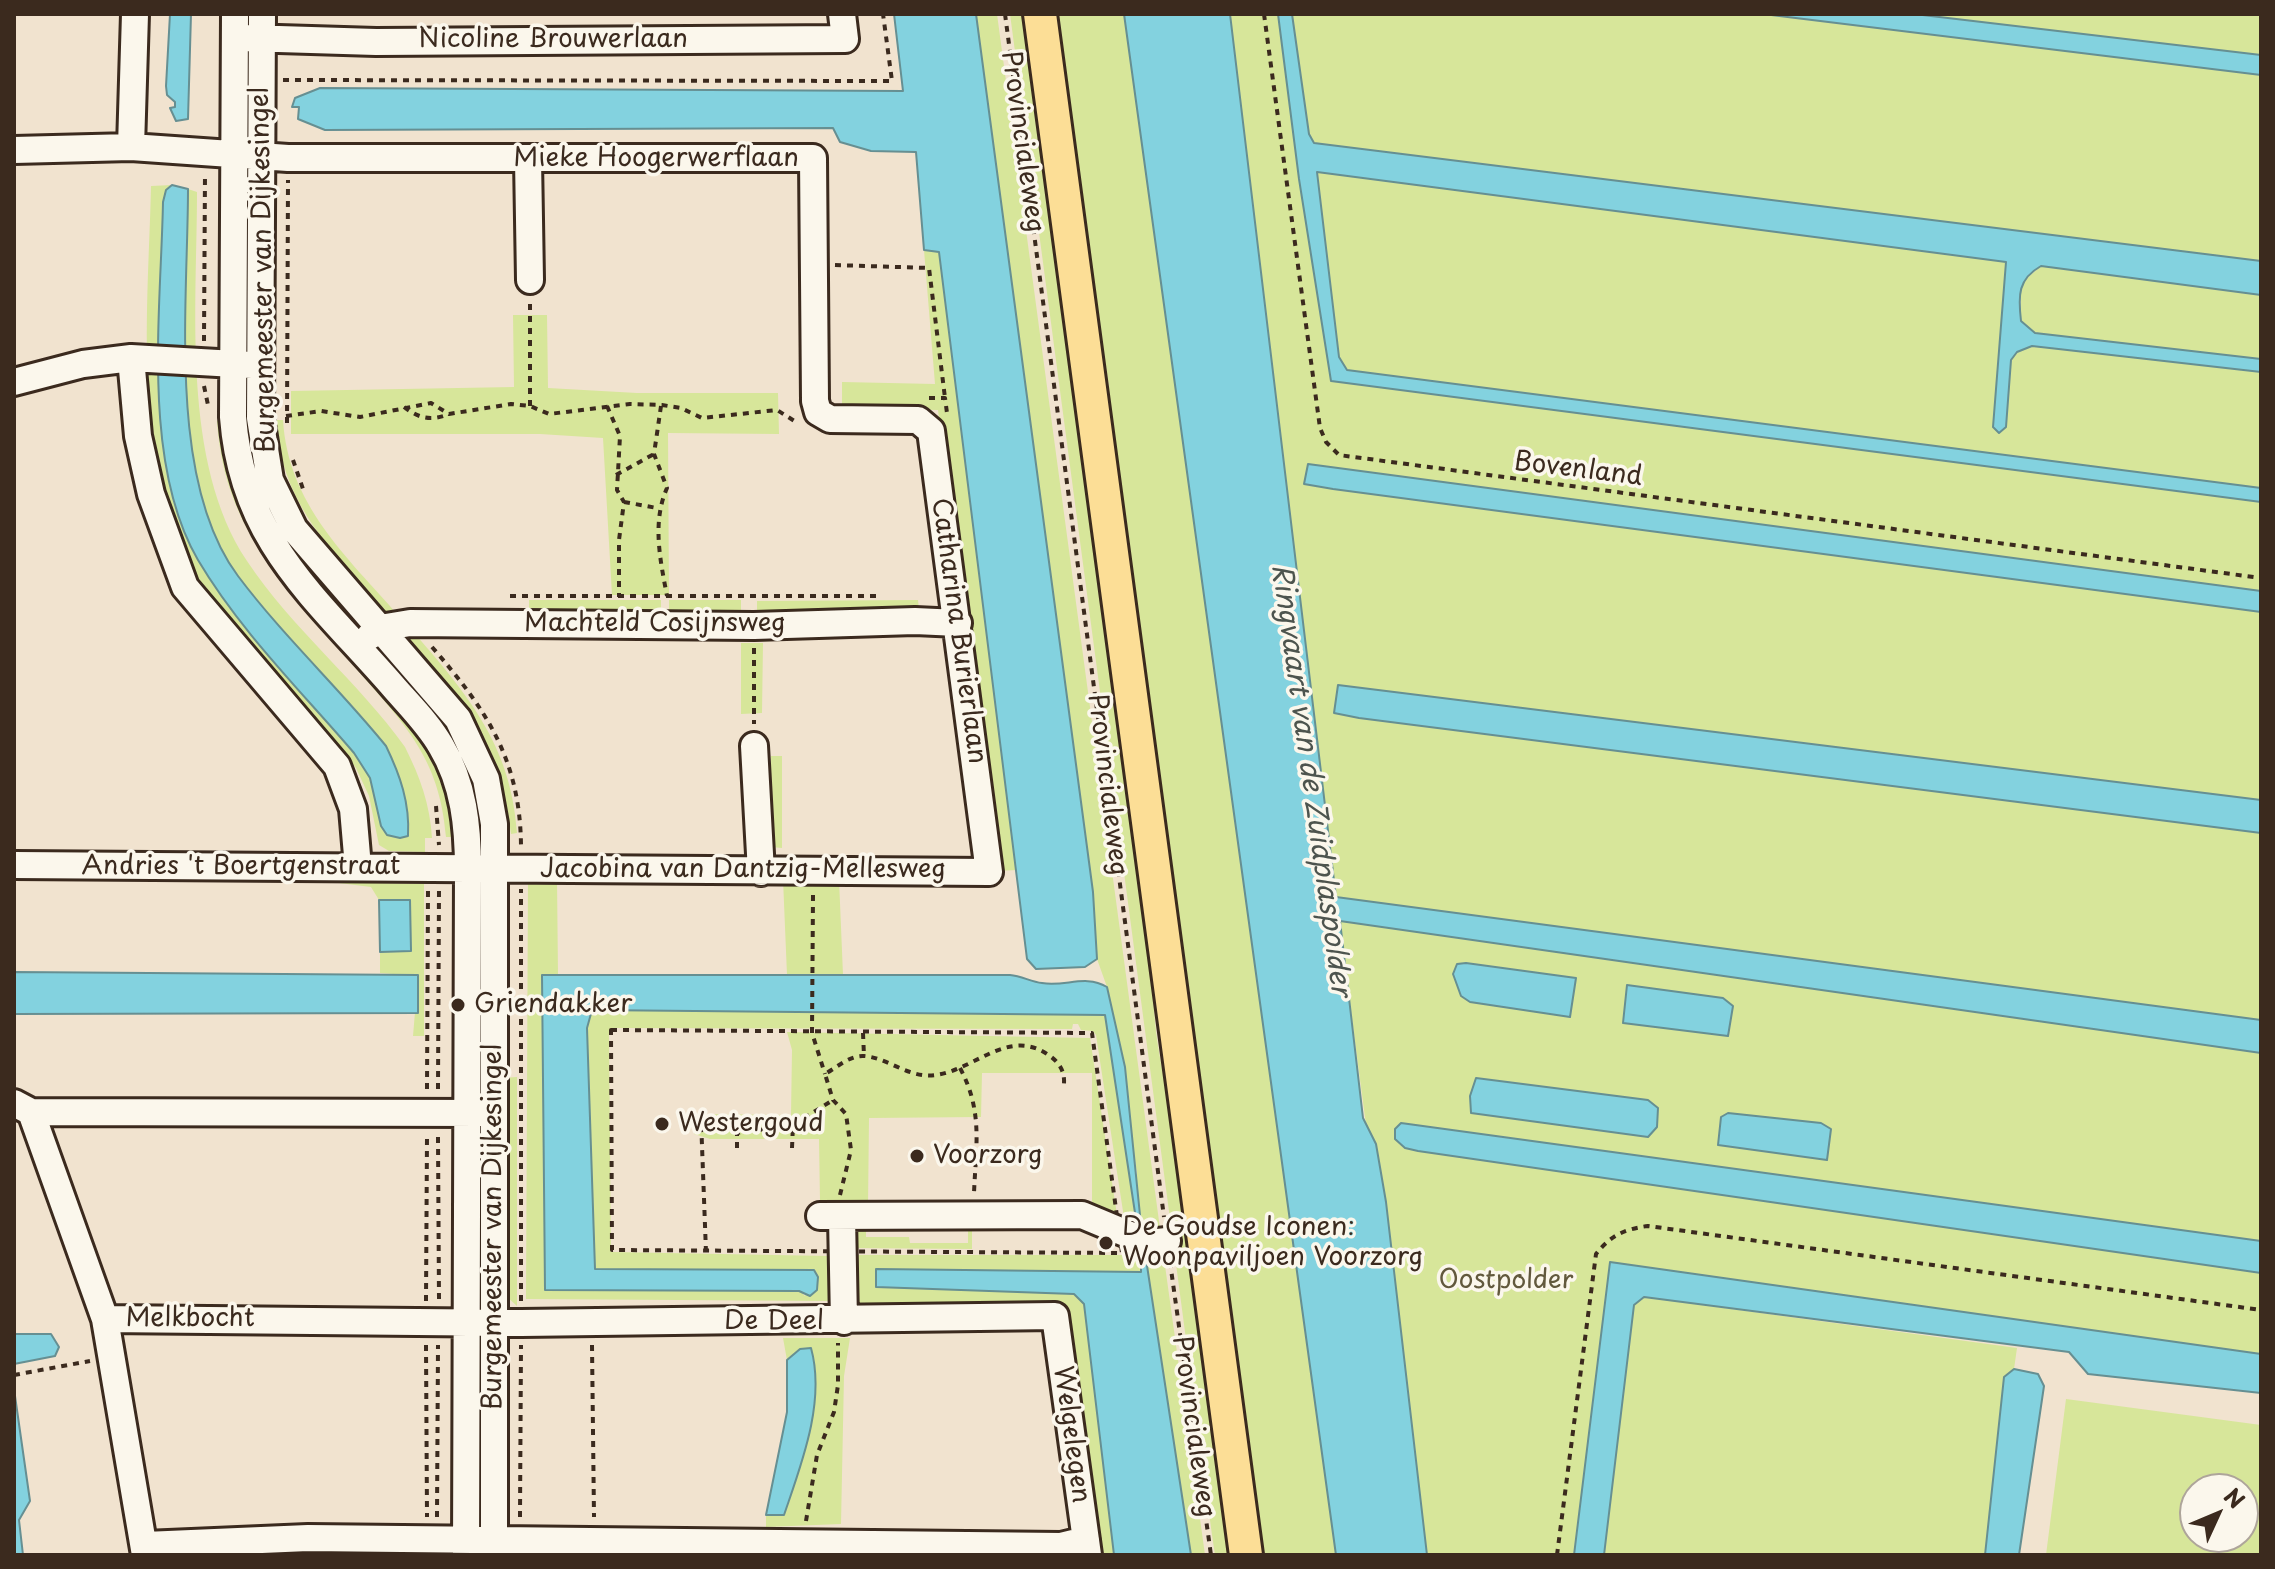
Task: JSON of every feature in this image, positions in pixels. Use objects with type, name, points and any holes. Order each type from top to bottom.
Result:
[{"type":"main road","name":"Provincialeweg","points":[[1040,14],[1246,1555]]},
{"type":"street","points":[[131,147],[135,14]]},
{"type":"street","name":"Nicoline Brouwerlaan","points":[[248,26],[376,42],[522,26],[845,39],[842,14]]},
{"type":"street","name":"Burgemeester van Dijkesingel","points":[[248,26],[275,158],[260,366],[264,455],[281,506],[294,529],[458,719],[474,748],[509,869],[496,1113],[494,1548]]},
{"type":"street","name":"Burgemeester van Dijkesingel","points":[[248,26],[236,156],[236,450],[257,519],[286,564],[442,747],[465,812],[468,870],[466,1548]]},
{"type":"street","name":"Mieke Hoogerwerflaan","points":[[14,150],[131,147],[275,158],[813,158],[815,401],[807,417]]},
{"type":"street","points":[[528,159],[530,280]]},
{"type":"street","points":[[131,358],[138,436],[151,494],[185,587],[337,766],[353,809],[358,867]]},
{"type":"street","points":[[14,382],[83,364],[131,358],[260,366]]},
{"type":"street","name":"Catharina Burierlaan","points":[[807,417],[918,420],[931,431],[989,872]]},
{"type":"street","name":"Machteld Cosijnsweg","points":[[380,628],[410,623],[667,626],[915,621],[958,623]]},
{"type":"street","points":[[358,647],[380,628]]},
{"type":"street","points":[[754,746],[761,872]]},
{"type":"street","name":"Andries 't Boertgenstraat","points":[[14,865],[509,869]]},
{"type":"street","name":"Jacobina van Dantzig-Mellesweg","points":[[509,869],[989,872]]},
{"type":"street","points":[[105,1319],[23,1107],[496,1113]]},
{"type":"street","points":[[844,1321],[843,1253],[831,1217],[974,1216],[1009,1210],[1070,1212],[1149,1243],[1167,1241]]},
{"type":"street","name":"De Deel","points":[[467,1322],[844,1321],[1055,1316]]},
{"type":"street","name":"Welgelegen","points":[[1055,1316],[1087,1548]]},
{"type":"street","name":"Melkbocht","points":[[145,1550],[105,1319],[467,1322]]},
{"type":"street","points":[[145,1550],[308,1538],[432,1540],[466,1548],[494,1548],[520,1541],[1087,1548]]},
{"type":"path","points":[[261,78],[892,81],[883,14]]},
{"type":"path","name":"Provincialeweg","points":[[1005,14],[1211,1555]]},
{"type":"path","name":"Bovenland","points":[[1264,14],[1320,428],[1326,442],[1339,455],[2261,578]]},
{"type":"path","name":"Burgemeester van Dijkesingel","points":[[275,158],[288,431]]},
{"type":"path","points":[[814,265],[929,268],[945,398]]},
{"type":"path","points":[[530,280],[530,406]]},
{"type":"path","points":[[286,416],[321,411],[360,417],[431,403],[449,414]]},
{"type":"path","points":[[404,407],[425,419],[511,404],[530,406],[549,414],[607,406],[662,405],[681,408],[702,418],[777,410],[807,417]]},
{"type":"path","points":[[662,405],[654,454],[667,488],[658,508],[667,626]]},
{"type":"path","points":[[607,406],[620,436],[616,475],[617,490],[624,502],[619,540],[619,597]]},
{"type":"path","name":"Burgemeester van Dijkesingel","points":[[290,446],[305,493]]},
{"type":"path","points":[[616,475],[654,454]]},
{"type":"path","points":[[624,502],[658,508]]},
{"type":"path","points":[[510,596],[890,596]]},
{"type":"path","name":"Burgemeester van Dijkesingel","points":[[410,623],[473,695],[496,730],[516,790],[509,869],[521,1323],[520,1541]]},
{"type":"path","points":[[754,626],[754,746]]},
{"type":"path","points":[[432,1540],[434,796]]},
{"type":"path","points":[[432,1540],[434,869]]},
{"type":"path","points":[[813,873],[812,1033],[833,1100],[846,1114],[851,1150],[839,1203],[831,1217]]},
{"type":"path","points":[[611,1030],[812,1033],[1092,1033],[1122,1253],[612,1250],[611,1030]]},
{"type":"path","points":[[863,1033],[864,1056]]},
{"type":"path","points":[[1026,1044],[1029,1033]]},
{"type":"path","points":[[825,1074],[849,1060],[864,1056],[919,1076],[937,1075],[1010,1045],[1026,1044],[1056,1059],[1065,1074],[1064,1084]]},
{"type":"path","points":[[960,1068],[974,1094],[976,1111],[974,1253]]},
{"type":"path","points":[[706,1252],[701,1119],[737,1133],[793,1125],[833,1100]]},
{"type":"path","points":[[792,1148],[793,1125]]},
{"type":"path","points":[[737,1133],[737,1148]]},
{"type":"path","points":[[1557,1555],[1596,1254],[1607,1241],[1627,1229],[1648,1226],[2261,1310]]},
{"type":"path","points":[[804,1544],[809,1487],[834,1412],[838,1385],[837,1344],[844,1321]]},
{"type":"path","points":[[591,1323],[594,1542]]},
{"type":"path","points":[[14,1375],[114,1357]]},
{"type":"green space","points":[[976,14],[997,14],[1161,1236],[1126,1231],[1096,1035],[1093,1031],[1081,1030],[1078,1024],[1073,1024],[1072,1029],[615,1028],[609,1034],[611,1252],[829,1256],[828,1301],[526,1299],[528,878],[557,879],[558,975],[542,975],[546,1290],[800,1291],[805,1296],[814,1270],[594,1269],[587,1028],[591,1010],[1105,1015],[1137,1225],[1141,1225],[1135,1181],[1137,1173],[1107,987],[1097,959],[1093,892]]},
{"type":"green space","points":[[1010,14],[1028,14],[1153,949],[1156,1033],[1174,1116],[1233,1555],[1215,1555],[1212,1535]]},
{"type":"green space","points":[[1052,14],[1124,14],[1336,1555],[1260,1555],[1111,461],[1109,384],[1092,310]]},
{"type":"green space","points":[[1209,14],[1285,14],[1331,381],[2261,502],[2261,605],[1305,484],[2261,612],[2261,800],[1338,686],[1359,718],[2261,833],[2261,1020],[1336,897],[1285,477]]},
{"type":"green space","points":[[1292,14],[1763,14],[2261,75],[2261,261],[1314,143],[1309,134]]},
{"type":"green space","points":[[1914,14],[2261,14],[2261,55]]},
{"type":"green space","points":[[1316,172],[2006,262],[1993,428],[1999,432],[2006,427],[2011,360],[2017,352],[2032,346],[2261,372],[2261,488],[1347,370],[1339,357]]},
{"type":"green space","points":[[172,185],[166,190],[163,202],[158,386],[168,478],[180,521],[198,560],[233,611],[354,753],[370,778],[381,826],[386,746],[238,576],[215,537],[200,491],[186,390],[188,189],[197,192],[195,333],[202,431],[211,478],[226,521],[247,561],[265,586],[405,747],[427,802],[432,838],[425,838],[425,852],[389,851],[379,845],[369,796],[356,768],[213,603],[186,558],[167,508],[155,456],[149,402],[147,292],[151,186]]},
{"type":"green space","points":[[924,250],[939,252],[1017,870],[997,871],[938,410],[842,408],[842,382],[935,384]]},
{"type":"green space","points":[[2041,266],[2261,295],[2261,359],[2035,333],[2021,321],[2021,283]]},
{"type":"green space","points":[[513,315],[547,315],[548,388],[637,393],[778,393],[779,434],[668,433],[669,595],[612,595],[603,438],[540,434],[291,434],[291,391],[514,387]]},
{"type":"green space","points":[[266,420],[283,420],[287,450],[308,503],[340,550],[399,616],[383,615],[370,608],[377,602],[327,545],[301,507],[283,462],[277,436],[268,436]]},
{"type":"green space","points":[[217,421],[226,421],[229,447],[345,649],[339,648],[294,596],[257,545],[230,489]]},
{"type":"green space","points":[[529,600],[661,600],[661,617],[529,617]]},
{"type":"green space","points":[[669,600],[741,600],[741,618],[669,617]]},
{"type":"green space","points":[[918,600],[920,618],[757,618],[757,601]]},
{"type":"green space","points":[[410,628],[450,675],[482,721],[506,772],[517,833],[511,834],[507,805],[492,756],[469,714],[420,651],[412,657],[400,638]]},
{"type":"green space","points":[[741,643],[763,643],[762,713],[741,714]]},
{"type":"green space","points":[[355,659],[434,747],[461,837],[446,837],[436,785],[427,763],[403,724],[354,666]]},
{"type":"green space","points":[[771,756],[782,756],[782,848],[771,847]]},
{"type":"green space","points":[[339,877],[371,877],[372,883],[424,884],[424,1036],[413,1036],[418,976],[380,973],[380,952],[411,951],[410,900],[379,900],[371,887],[339,883]]},
{"type":"green space","points":[[783,879],[839,879],[843,975],[787,975]]},
{"type":"green space","name":"Oostpolder","points":[[1339,921],[2261,1053],[2261,1241],[1401,1123],[1416,1150],[2261,1268],[2261,1373],[1623,1283],[1589,1555],[1423,1555]]},
{"type":"green space","points":[[787,1032],[1090,1038],[1119,1228],[1092,1205],[1092,1073],[982,1073],[981,1117],[869,1118],[868,1206],[820,1201],[819,1139],[710,1139],[694,1134],[694,1114],[791,1115],[792,1050]]},
{"type":"green space","points":[[517,1077],[517,1306],[504,1294],[501,1282],[509,1281],[510,1198],[501,1197],[502,1078]]},
{"type":"green space","points":[[968,1225],[972,1227],[972,1249],[853,1248],[854,1235],[866,1226],[866,1237],[909,1237],[910,1243],[968,1243]]},
{"type":"green space","points":[[1126,1246],[1163,1251],[1205,1555],[1191,1555],[1141,1260],[1142,1272],[876,1270],[876,1287],[1074,1294],[1084,1304],[1114,1555],[1096,1555],[1062,1311],[860,1308],[853,1299],[853,1255],[1125,1255]]},
{"type":"green space","points":[[1644,1297],[2017,1348],[2014,1369],[2004,1377],[1985,1555],[1604,1555],[1634,1305]]},
{"type":"green space","points":[[783,1338],[850,1338],[844,1376],[841,1524],[766,1527],[766,1515],[784,1515],[813,1416],[811,1349],[800,1349],[787,1360]]},
{"type":"green space","points":[[2066,1399],[2261,1425],[2261,1555],[2046,1555]]},
{"type":"water","points":[[170,14],[191,14],[188,119],[176,121],[170,108],[175,107],[175,102],[167,95],[166,86]]},
{"type":"water","points":[[894,14],[976,14],[1093,892],[1097,959],[1085,967],[1036,969],[1027,959],[939,252],[924,250],[916,152],[871,151],[840,142],[833,128],[325,130],[298,119],[299,107],[292,107],[295,98],[320,88],[903,91]]},
{"type":"water","name":"Ringvaart van de Zuidplaspolder","points":[[1124,14],[1230,14],[1336,897],[2261,1020],[2261,1053],[1340,921],[1363,1118],[1376,1144],[1386,1202],[1427,1555],[1336,1555]]},
{"type":"water","points":[[1278,14],[1292,14],[1309,134],[1314,143],[2261,261],[2261,295],[2041,266],[2033,271],[2021,289],[2020,303],[2021,321],[2035,333],[2261,359],[2261,372],[2032,346],[2017,352],[2011,360],[2006,427],[1999,433],[1993,427],[2006,262],[1317,172],[1339,357],[1347,370],[2261,488],[2261,502],[1331,381],[1299,179]]},
{"type":"water","points":[[1763,14],[1914,14],[2261,55],[2261,75]]},
{"type":"water","points":[[172,185],[188,189],[186,390],[200,491],[215,537],[255,598],[386,746],[403,790],[408,836],[387,835],[381,826],[370,778],[354,753],[233,611],[198,560],[180,521],[168,478],[158,385],[163,202],[166,190]]},
{"type":"water","points":[[1308,464],[2261,591],[2261,612],[1333,489],[1304,484]]},
{"type":"water","points":[[1338,685],[2261,800],[2261,833],[1359,718],[1334,713]]},
{"type":"water","points":[[379,900],[410,900],[411,951],[380,952]]},
{"type":"water","points":[[1457,964],[1576,978],[1570,1017],[1470,1002],[1461,996],[1453,974]]},
{"type":"water","points":[[14,972],[418,975],[418,1013],[14,1014]]},
{"type":"water","points":[[542,975],[1010,975],[1042,983],[1099,983],[1107,987],[1125,1067],[1141,1225],[1137,1226],[1105,1015],[592,1010],[587,1028],[595,1269],[814,1270],[818,1277],[817,1290],[810,1296],[799,1291],[545,1290]]},
{"type":"water","points":[[1627,985],[1723,998],[1733,1006],[1728,1036],[1623,1023]]},
{"type":"water","points":[[1476,1078],[1648,1100],[1658,1108],[1657,1127],[1648,1137],[1471,1113],[1470,1096]]},
{"type":"water","points":[[1728,1113],[1821,1123],[1831,1129],[1827,1160],[1718,1145],[1721,1117]]},
{"type":"water","points":[[1401,1123],[2261,1241],[2261,1273],[1418,1151],[1405,1148],[1395,1139],[1395,1129]]},
{"type":"water","points":[[1141,1259],[1146,1259],[1191,1555],[1114,1555],[1084,1304],[1074,1294],[876,1287],[876,1269],[1141,1272]]},
{"type":"water","points":[[1610,1262],[2261,1354],[2261,1393],[2088,1374],[2069,1352],[1644,1297],[1634,1305],[1604,1555],[1574,1555]]},
{"type":"water","points":[[14,1334],[51,1334],[59,1347],[55,1356],[14,1364]]},
{"type":"water","points":[[811,1348],[816,1390],[810,1433],[784,1515],[766,1515],[787,1412],[787,1360],[800,1349]]},
{"type":"water","points":[[2014,1369],[2038,1374],[2044,1386],[2019,1555],[1985,1555],[2004,1377]]},
{"type":"water","points":[[14,1389],[30,1501],[19,1520],[23,1555],[15,1555],[14,1551]]},
{"type":"place","name":"Griendakker","points":[[458,1005]]},
{"type":"place","name":"Westergoud","points":[[662,1124]]},
{"type":"place","name":"Voorzorg","points":[[917,1156]]},
{"type":"place","name":"De Goudse Iconen: Woonpaviljoen Voorzorg","points":[[1106,1243]]}]
